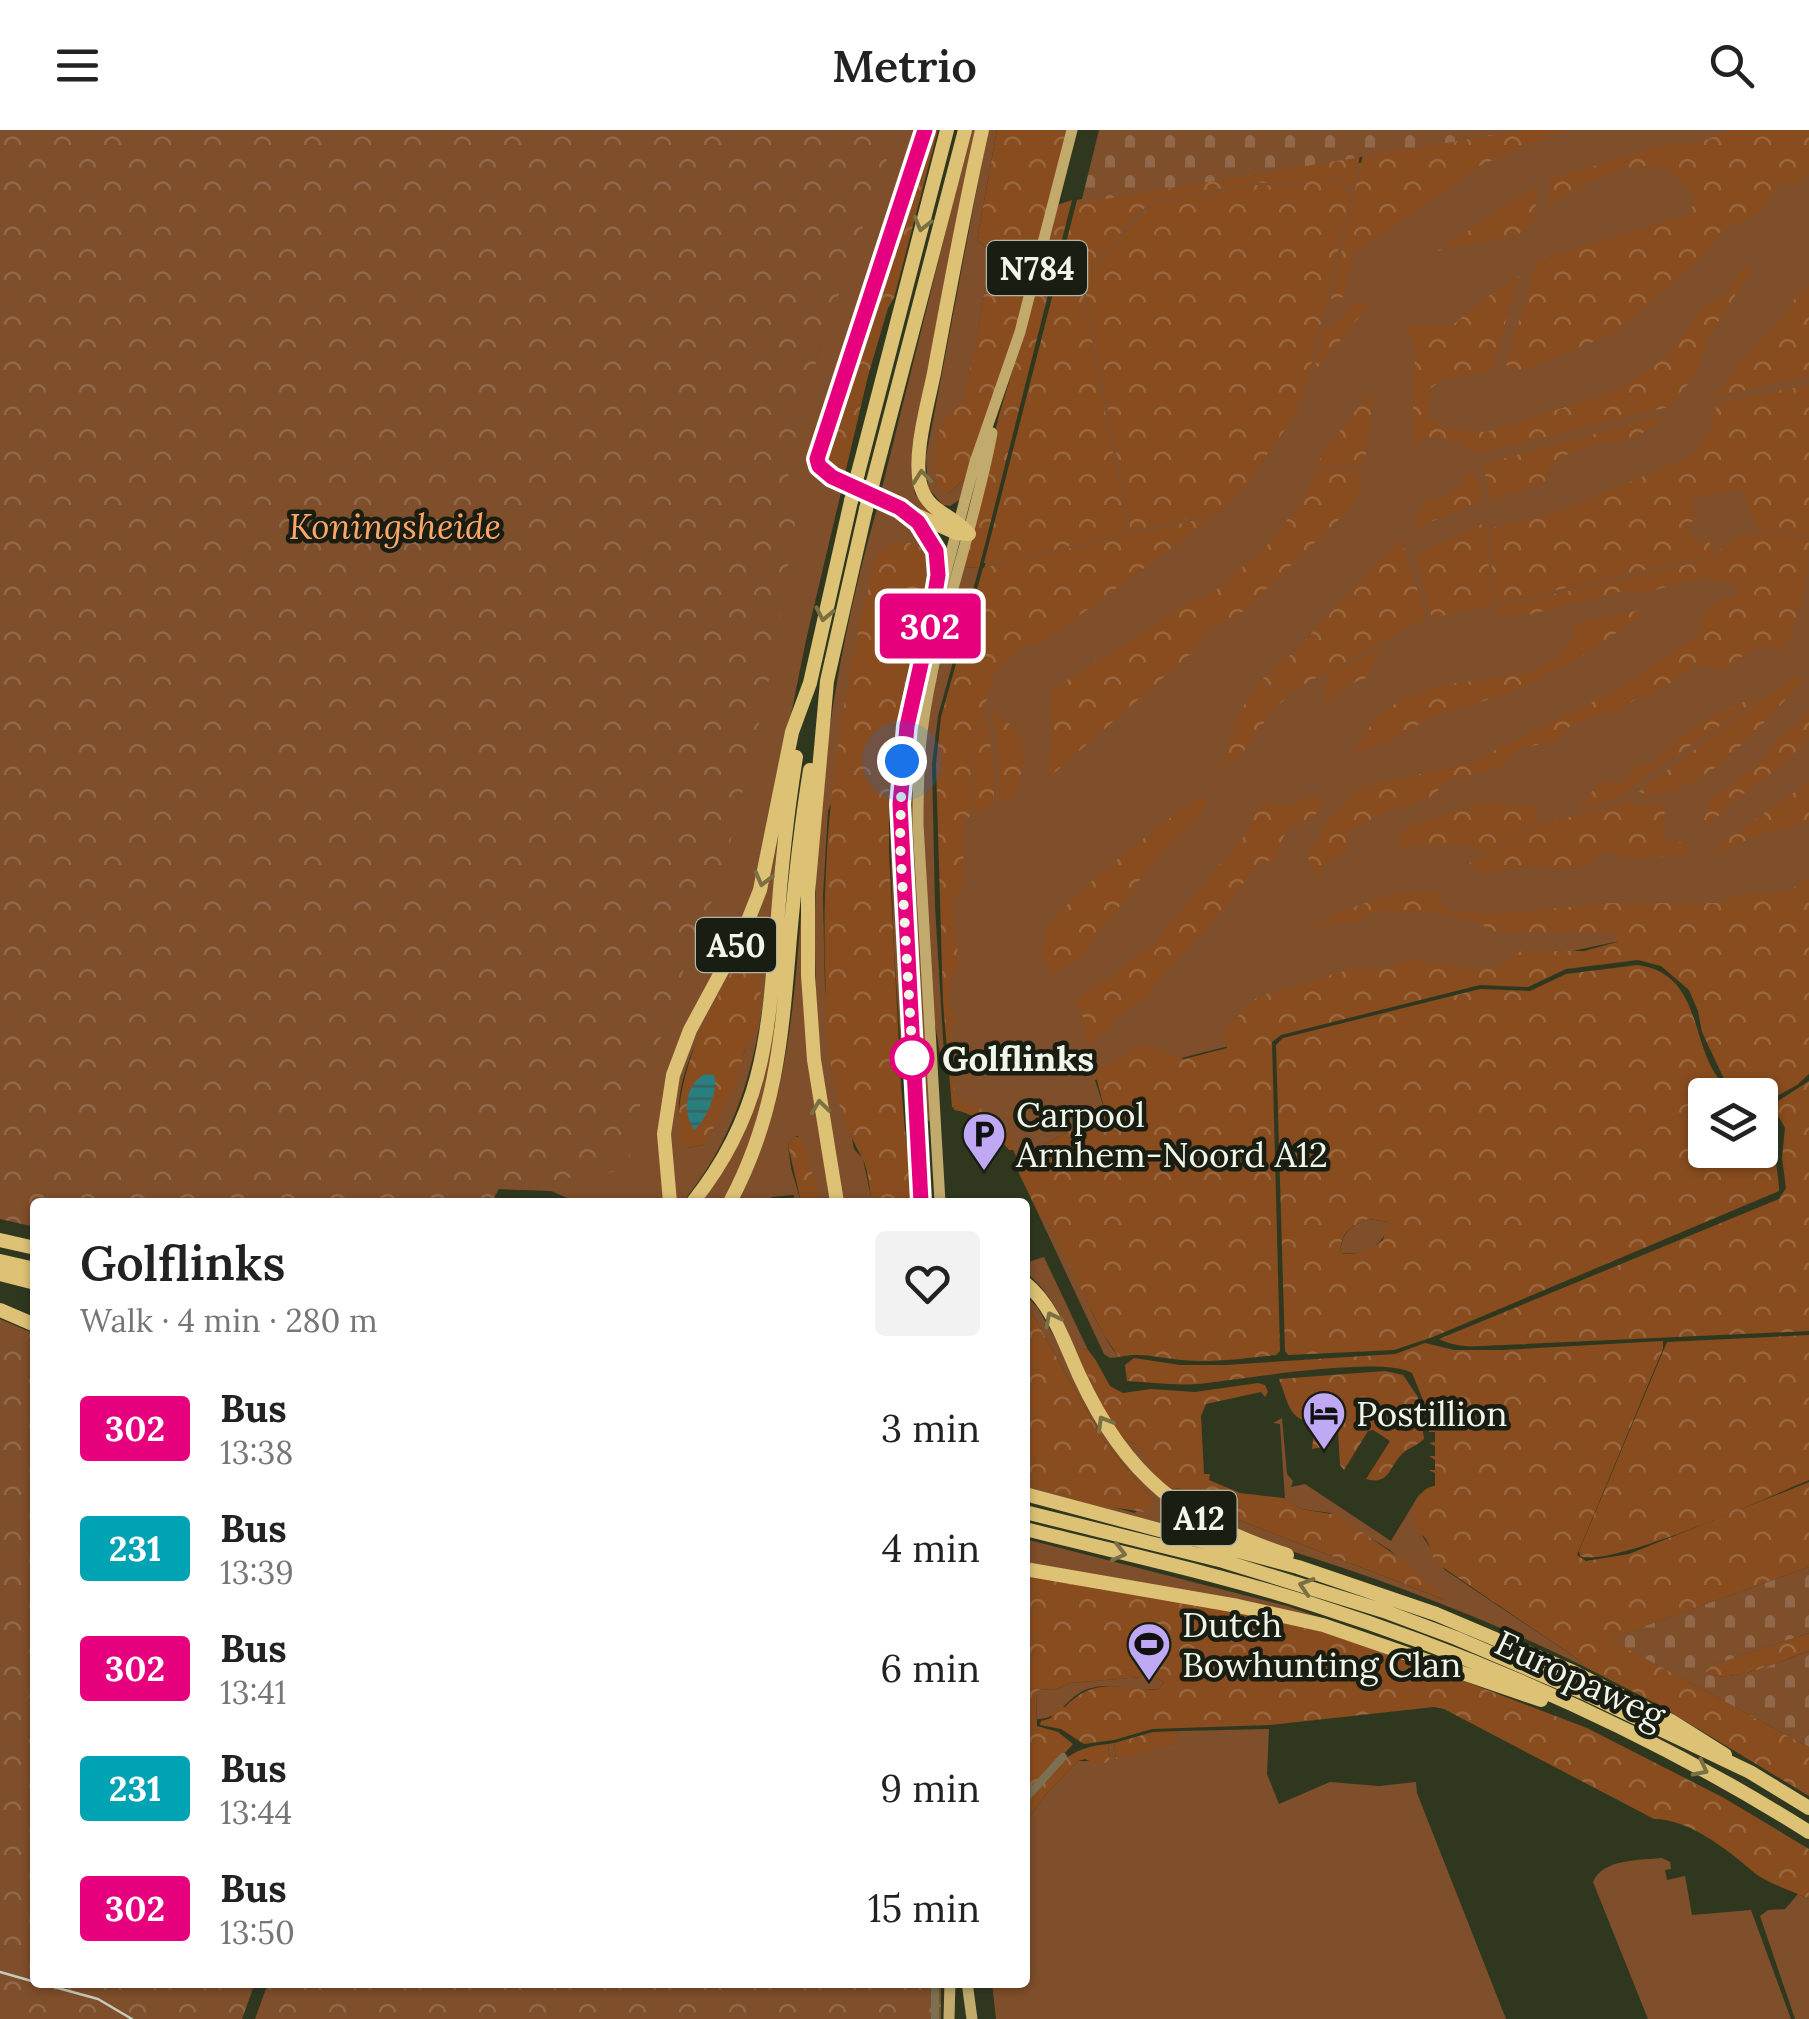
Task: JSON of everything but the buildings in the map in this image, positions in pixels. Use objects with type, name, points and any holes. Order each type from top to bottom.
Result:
[{"type":"highway","points":[[926,130],[817,459],[832,477],[900,508],[961,529]]},
{"type":"highway","name":"A50","points":[[696,1198],[737,1136],[762,1066],[788,814],[810,683],[851,500],[947,130]]},
{"type":"highway","name":"A50","points":[[732,1198],[759,1139],[778,1071],[799,844],[826,680],[964,130]]},
{"type":"highway","points":[[961,529],[929,504],[919,470],[982,130]]},
{"type":"highway","points":[[900,508],[927,531],[936,551],[938,570],[930,624]]},
{"type":"highway","points":[[826,680],[826,720],[810,849],[807,937],[814,1060],[836,1198]]},
{"type":"highway","name":"A50","points":[[670,1198],[664,1134],[674,1075],[690,1030],[745,928],[760,890],[792,732],[810,683]]},
{"type":"highway","points":[[0,1240],[30,1247]]},
{"type":"highway","points":[[0,1261],[30,1269]]},
{"type":"highway","points":[[0,1274],[30,1281]]},
{"type":"highway","name":"A12","points":[[1030,1288],[1042,1300],[1106,1428],[1161,1492],[1215,1526],[1354,1578],[1389,1597]]},
{"type":"highway","points":[[0,1310],[30,1324]]},
{"type":"highway","name":"A12","points":[[1030,1495],[1281,1562],[1389,1597],[1571,1670],[1671,1721],[1750,1772]]},
{"type":"highway","name":"Europaweg","points":[[1030,1513],[1224,1562],[1384,1610],[1531,1670],[1750,1772],[1809,1808]]},
{"type":"highway","name":"Europaweg","points":[[1030,1529],[1236,1581],[1390,1630],[1511,1678],[1614,1726],[1715,1776],[1809,1832]]},
{"type":"highway","name":"A12","points":[[1030,1570],[1324,1625],[1614,1726]]},
{"type":"main road","name":"N784","points":[[921,1198],[900,804],[909,715],[930,624],[961,529],[983,483],[997,405],[1072,130]]},
{"type":"main road","name":"N784","points":[[940,1198],[918,824],[919,762],[961,529]]},
{"type":"main road","points":[[916,1127],[936,1126]]},
{"type":"main road","points":[[949,2019],[950,1988]]},
{"type":"main road","points":[[967,1988],[969,2019]]},
{"type":"street","points":[[1030,1794],[1064,1757]]},
{"type":"street","points":[[934,1988],[935,2019]]},
{"type":"green space","name":"Koningsheide","points":[[0,130],[897,130],[819,351],[787,472],[799,500],[767,690],[722,876],[683,972],[643,1090],[627,1170],[501,1185],[494,1198],[30,1198],[30,1226],[0,1219]]},
{"type":"green space","points":[[889,130],[921,130],[891,224],[843,484],[806,640],[756,889],[669,1075],[665,1198],[568,1198],[551,1191],[496,1189],[496,1181],[600,1168],[782,467]]},
{"type":"green space","points":[[930,130],[938,130],[894,298],[868,376],[844,478],[829,470],[821,454]]},
{"type":"green space","points":[[971,130],[975,130],[911,471],[915,494],[933,516],[880,496]]},
{"type":"green space","points":[[988,130],[997,130],[977,240],[992,253],[948,494],[969,475],[961,499],[950,506],[943,505],[928,488],[926,457]]},
{"type":"green space","points":[[997,130],[1068,130],[1016,331],[969,475],[948,494],[938,488],[935,452],[940,427],[965,397],[992,253],[977,240]]},
{"type":"green space","points":[[1099,130],[1525,130],[1081,203]]},
{"type":"green space","points":[[1501,130],[1564,130],[1479,166],[1353,255],[1343,297],[1331,299],[1364,150]]},
{"type":"green space","points":[[1548,130],[1809,130],[1809,894],[1662,932],[1511,964],[1438,993],[1095,1080],[1105,1111],[1017,1160],[1008,1141],[993,1126],[954,1110],[948,1038],[939,741],[1077,212]]},
{"type":"green space","points":[[1733,130],[1809,130],[1809,174],[1799,183],[1780,185],[1758,215],[1722,230],[1711,249],[1616,332],[1532,367],[1516,370],[1506,365],[1537,260],[1689,214],[1696,198],[1668,171],[1654,167],[1623,169],[1549,203],[1550,179],[1663,145],[1695,144]]},
{"type":"green space","points":[[1361,151],[1353,188],[1334,176],[1286,184],[1253,182],[1152,202],[1135,216],[1102,254],[1082,288],[1128,532],[1004,562],[984,563],[1077,200]]},
{"type":"green space","points":[[1325,178],[1339,180],[1351,196],[1309,373],[1295,415],[1241,492],[1219,512],[1131,531],[1084,284],[1109,250],[1153,204],[1254,185],[1287,186]]},
{"type":"green space","points":[[1537,186],[1535,216],[1519,234],[1437,251]]},
{"type":"green space","points":[[1072,200],[979,568],[964,567],[999,415],[1057,205]]},
{"type":"green space","points":[[1747,266],[1750,272],[1709,336],[1695,376],[1668,407],[1476,454],[1446,438],[1412,443],[1415,347],[1405,326],[1451,326],[1519,276],[1491,371],[1442,380],[1428,390],[1430,419],[1449,430],[1486,432],[1613,392],[1666,358],[1705,305],[1724,297]]},
{"type":"green space","points":[[1809,284],[1809,375],[1717,397],[1734,368],[1785,316]]},
{"type":"green space","points":[[1367,301],[1369,305],[1314,372],[1324,329],[1352,304]]},
{"type":"green space","points":[[1809,385],[1809,536],[1759,530],[1741,489],[1723,492],[1692,501],[1696,519],[1686,525],[1696,544],[1707,538],[1714,552],[1706,556],[1504,602],[1493,596],[1490,528],[1552,514],[1685,459],[1706,435],[1717,403]]},
{"type":"green space","points":[[1373,395],[1365,462],[1354,466],[1317,466],[1325,449],[1367,397]]},
{"type":"green space","points":[[1662,416],[1639,434],[1568,454],[1554,464],[1544,482],[1490,500],[1483,464]]},
{"type":"green space","points":[[1361,470],[1363,484],[1351,508],[1237,617],[1209,629],[1189,655],[1053,774],[1045,774],[1052,752],[1050,693],[1055,688],[1188,603],[1214,592],[1265,548],[1302,501],[1316,471]]},
{"type":"green space","points":[[1476,473],[1483,500],[1416,528],[1419,510],[1429,500],[1450,494],[1464,476]]},
{"type":"green space","points":[[878,505],[908,519],[934,552],[895,819],[903,1080],[889,796],[896,725],[925,589],[925,555],[828,811],[823,896],[825,990],[854,1149],[863,1159],[871,1198],[841,1198],[818,1027],[815,939],[825,764],[856,591]]},
{"type":"green space","points":[[1215,516],[1043,642],[1023,646],[993,673],[970,740],[971,815],[963,823],[964,882],[952,906],[959,965],[949,991],[955,1018],[951,1025],[955,1098],[1001,1123],[1015,1150],[1009,1150],[984,1121],[952,1107],[943,1002],[936,764],[941,717],[983,568]]},
{"type":"green space","points":[[1482,524],[1487,528],[1490,596],[1495,604],[1432,618],[1417,563],[1419,553]]},
{"type":"green space","points":[[1773,532],[1809,539],[1803,597],[1783,651],[1757,649],[1718,671],[1696,665],[1655,693],[1639,697],[1621,709],[1572,724],[1559,739],[1521,749],[1498,768],[1451,779],[1430,797],[1379,815],[1346,833],[1349,851],[1330,860],[1317,875],[1308,851],[1321,837],[1327,822],[1358,788],[1469,763],[1608,694],[1699,635],[1704,613],[1712,605],[1739,595],[1734,582],[1709,581],[1708,576],[1647,592],[1623,591],[1531,614],[1498,615],[1492,608],[1695,563],[1715,554],[1736,537]]},
{"type":"green space","points":[[1401,538],[1426,618],[1292,691],[1259,682],[1294,652]]},
{"type":"green space","points":[[907,542],[925,554],[925,589],[896,726],[889,796],[901,1085],[906,1141],[913,1155],[913,1198],[871,1198],[866,1168],[839,1102],[826,1017],[826,862],[836,759],[864,605],[877,554],[886,545]]},
{"type":"green space","points":[[956,543],[931,653],[918,735],[932,1120],[928,1121],[923,1108],[906,895],[906,766],[920,682]]},
{"type":"green space","points":[[964,567],[979,568],[938,716],[932,764],[944,1054],[940,1054],[933,1011],[921,814],[926,736],[935,684]]},
{"type":"green space","points":[[1636,611],[1643,614],[1584,655],[1511,692],[1428,719],[1391,741],[1354,753],[1375,720],[1405,698],[1438,686],[1504,677],[1543,666],[1570,642],[1576,623]]},
{"type":"green space","points":[[1377,650],[1366,678],[1347,685],[1330,702],[1323,698],[1329,673]]},
{"type":"green space","points":[[1796,675],[1803,680],[1751,736],[1706,774],[1660,794],[1638,792]]},
{"type":"green space","points":[[1257,684],[1290,694],[1239,757],[1222,767],[1237,716]]},
{"type":"green space","points":[[1757,696],[1746,708],[1623,795],[1577,812],[1599,782],[1625,783],[1633,768],[1657,761],[1676,740],[1712,715]]},
{"type":"green space","points":[[991,705],[1015,729],[1024,752],[1017,794],[999,803],[1000,761]]},
{"type":"green space","points":[[1809,710],[1809,738],[1803,745],[1716,818],[1702,825],[1711,800],[1765,758],[1779,738]]},
{"type":"green space","points":[[984,711],[994,765],[994,800],[974,814],[972,740]]},
{"type":"green space","points":[[1809,782],[1809,822],[1768,832],[1702,857]]},
{"type":"green space","points":[[1313,795],[1324,804],[1316,814],[1290,828],[1277,859],[1261,862],[1147,997],[1126,1009],[1102,1035],[1086,1045],[1084,1020],[1075,1000],[1118,972],[1136,954],[1150,948],[1251,828],[1264,802],[1287,806]]},
{"type":"green space","points":[[1199,796],[1207,802],[1204,811],[1162,851],[1079,959],[1052,974],[1043,947],[1054,921],[1090,883]]},
{"type":"green space","points":[[1626,800],[1641,805],[1665,805],[1663,837],[1687,844],[1691,854],[1629,859],[1604,851],[1581,867],[1564,870],[1521,867],[1481,872],[1469,863],[1549,821],[1612,808]]},
{"type":"green space","points":[[1488,802],[1512,807],[1532,803],[1539,821],[1484,852],[1464,845],[1407,849],[1397,846],[1401,832],[1410,825]]},
{"type":"green space","points":[[779,821],[767,972],[750,1068],[735,1114],[713,1159],[686,1198],[673,1198],[669,1170],[672,1097],[687,1047],[741,946]],"holes":[[[758,945],[760,993],[750,1039],[703,1145],[687,1148],[680,1123],[686,1069],[711,1015]]]},
{"type":"green space","points":[[807,841],[804,937],[833,1198],[819,1198],[795,1136],[788,1145],[800,1198],[740,1198],[772,1114],[783,1070]]},
{"type":"green space","points":[[1809,879],[1809,1074],[1778,1095],[1778,1078],[1724,1078],[1702,1032],[1689,990],[1661,966],[1638,960],[1566,969],[1528,987],[1480,985],[1281,1035],[1272,1042],[1280,1351],[1276,1355],[1205,1361],[1143,1355],[1119,1357],[1103,1334],[1015,1165],[1017,1160],[1105,1111],[1094,1069],[1101,1069],[1135,1047],[1149,1046],[1184,1059],[1227,1048],[1222,1032],[1257,997],[1358,967],[1374,972],[1409,959],[1481,970],[1499,966],[1521,951],[1584,951],[1617,942],[1613,933],[1496,932],[1474,921],[1433,912],[1379,911],[1351,925],[1332,923],[1313,931],[1312,927],[1342,911],[1392,894],[1436,890],[1438,902],[1453,911],[1494,914],[1609,903],[1719,903],[1744,894],[1782,893]]},
{"type":"green space","points":[[752,939],[758,945],[761,998],[757,1028],[744,1052],[737,1081],[709,1137],[703,1145],[687,1148],[681,1144],[679,1119],[689,1065],[724,984]]},
{"type":"green space","points":[[1638,965],[1662,973],[1678,987],[1689,1005],[1711,1067],[1719,1078],[1688,1078],[1688,1168],[1777,1168],[1779,1191],[1433,1337],[1394,1350],[1288,1355],[1276,1045],[1283,1038],[1480,989],[1530,991],[1566,974]],"holes":[[[1368,1219],[1388,1222],[1383,1240],[1357,1253],[1341,1253],[1347,1232]]]},
{"type":"green space","points":[[779,1027],[758,1126],[726,1198],[702,1198],[773,1028]]},
{"type":"green space","points":[[1809,1081],[1809,1331],[1478,1346],[1439,1339],[1779,1199],[1786,1188],[1782,1158],[1785,1128],[1778,1116],[1778,1101]]},
{"type":"green space","points":[[795,1136],[803,1139],[819,1198],[800,1198],[788,1145]]},
{"type":"green space","points":[[1037,1211],[1059,1241],[1097,1322],[1119,1357],[1104,1354]]},
{"type":"green space","points":[[1368,1219],[1388,1222],[1383,1237],[1365,1251],[1341,1253],[1348,1232]]},
{"type":"green space","points":[[1044,1257],[1088,1350],[1081,1348],[1124,1440],[1135,1444],[1173,1489],[1181,1488],[1223,1514],[1445,1600],[1390,1550],[1330,1513],[1301,1509],[1285,1499],[1280,1424],[1273,1423],[1282,1418],[1291,1487],[1305,1484],[1391,1541],[1420,1493],[1415,1525],[1445,1570],[1583,1666],[1444,1605],[1231,1529],[1184,1504],[1140,1465],[1110,1425],[1062,1320],[1030,1277],[1030,1261]]},
{"type":"green space","points":[[1030,1299],[1120,1455],[1235,1540],[1061,1500],[1030,1489],[1030,1484],[1135,1513],[1150,1496],[1104,1441],[1030,1310]]},
{"type":"green space","points":[[1030,1310],[1104,1441],[1153,1504],[1144,1512],[1091,1504],[1030,1485]]},
{"type":"green space","points":[[0,1319],[30,1332],[30,1988],[253,1988],[242,2019],[0,2019]]},
{"type":"green space","points":[[1809,1335],[1809,1480],[1655,1542],[1597,1557],[1580,1556],[1667,1342]]},
{"type":"green space","points":[[1663,1341],[1577,1555],[1586,1561],[1629,1554],[1809,1482],[1809,1567],[1610,1639],[1809,1747],[1809,1796],[1657,1704],[1583,1666],[1435,1562],[1414,1520],[1420,1495],[1435,1486],[1435,1473],[1429,1470],[1435,1470],[1435,1460],[1429,1456],[1435,1456],[1435,1446],[1429,1443],[1435,1442],[1435,1432],[1429,1432],[1423,1400],[1412,1373],[1395,1368],[1341,1368],[1180,1385],[1127,1381],[1125,1365],[1134,1358],[1180,1365],[1225,1365],[1395,1354],[1425,1343],[1454,1350],[1502,1350]]},
{"type":"green space","points":[[1081,1348],[1095,1359],[1110,1386],[1123,1393],[1151,1389],[1195,1392],[1265,1385],[1265,1397],[1261,1392],[1206,1404],[1201,1416],[1204,1474],[1210,1474],[1209,1480],[1240,1493],[1284,1498],[1301,1509],[1337,1515],[1407,1563],[1448,1601],[1223,1514],[1181,1488],[1171,1489],[1157,1477],[1135,1444],[1124,1440],[1103,1409],[1077,1351]]},
{"type":"green space","points":[[1385,1371],[1403,1375],[1418,1397],[1424,1439],[1403,1453],[1385,1477],[1366,1479],[1390,1441],[1368,1431],[1344,1470],[1340,1465],[1338,1431],[1324,1432],[1322,1447],[1312,1449],[1315,1422],[1294,1414],[1279,1379]]},
{"type":"green space","points":[[1030,1540],[1287,1606],[1417,1651],[1030,1566]]},
{"type":"green space","points":[[1809,1567],[1809,1633],[1705,1671],[1714,1675],[1740,1674],[1809,1651],[1809,1747],[1609,1639]]},
{"type":"green space","points":[[1030,1572],[1279,1619],[1378,1648],[1587,1728],[1724,1798],[1809,1849],[1809,1899],[1757,1875],[1693,1830],[1654,1819],[1444,1709],[1269,1725],[1152,1729],[1084,1744],[1061,1729],[1040,1725],[1041,1721],[1051,1718],[1056,1707],[1065,1707],[1096,1688],[1153,1690],[1164,1682],[1153,1676],[1040,1689],[1036,1692],[1037,1726],[1058,1732],[1073,1744],[1030,1791]]},
{"type":"green space","points":[[1809,1633],[1809,1651],[1771,1665],[1726,1676],[1705,1671],[1712,1665]]},
{"type":"green space","points":[[1153,1676],[1164,1682],[1159,1689],[1094,1687],[1078,1694],[1051,1716],[1037,1719],[1039,1689]]},
{"type":"green space","points":[[1269,1729],[1267,1774],[1279,1804],[1330,1782],[1379,1786],[1416,1782],[1506,2019],[996,2019],[993,1988],[1030,1988],[1030,1816],[1078,1761],[1110,1761],[1108,1744],[1114,1743],[1116,1758],[1175,1744],[1178,1731]]},
{"type":"green space","points":[[1178,1731],[1176,1744],[1116,1759],[1114,1743],[1153,1732]]},
{"type":"green space","points":[[1108,1744],[1110,1761],[1098,1765],[1085,1759],[1078,1761],[1030,1816],[1030,1796],[1060,1763],[1093,1746]]},
{"type":"green space","points":[[1662,1858],[1670,1862],[1671,1869],[1665,1870],[1667,1880],[1685,1876],[1692,1915],[1751,1910],[1791,2019],[1648,2019],[1593,1882],[1613,1865]]},
{"type":"green space","points":[[1798,1894],[1809,1899],[1809,2019],[1795,2019],[1760,1916],[1768,1910],[1785,1909]]},
{"type":"green space","points":[[266,1988],[941,1988],[941,2019],[255,2019]]},
{"type":"water","points":[[705,1074],[714,1075],[715,1089],[707,1113],[694,1130],[688,1115],[688,1099],[693,1085]]},
{"type":"tram line","points":[[0,1972],[30,1981]]},
{"type":"tram line","points":[[58,1988],[98,1999],[132,2019]]},
{"type":"bus line","name":"302","points":[[921,1198],[900,804],[905,741],[930,624],[938,558],[932,539],[918,522],[900,508],[832,477],[817,459],[925,130]]},
{"type":"place","name":"Golflinks","points":[[912,1058]]},
{"type":"place","name":"Carpool Arnhem-Noord A12","points":[[984,1172]]},
{"type":"place","name":"Postillion","points":[[1324,1451]]},
{"type":"place","name":"Dutch Bowhunting Clan","points":[[1149,1682]]},
{"type":"route","points":[[902,761],[900,843],[913,1064],[912,1058]]}]
